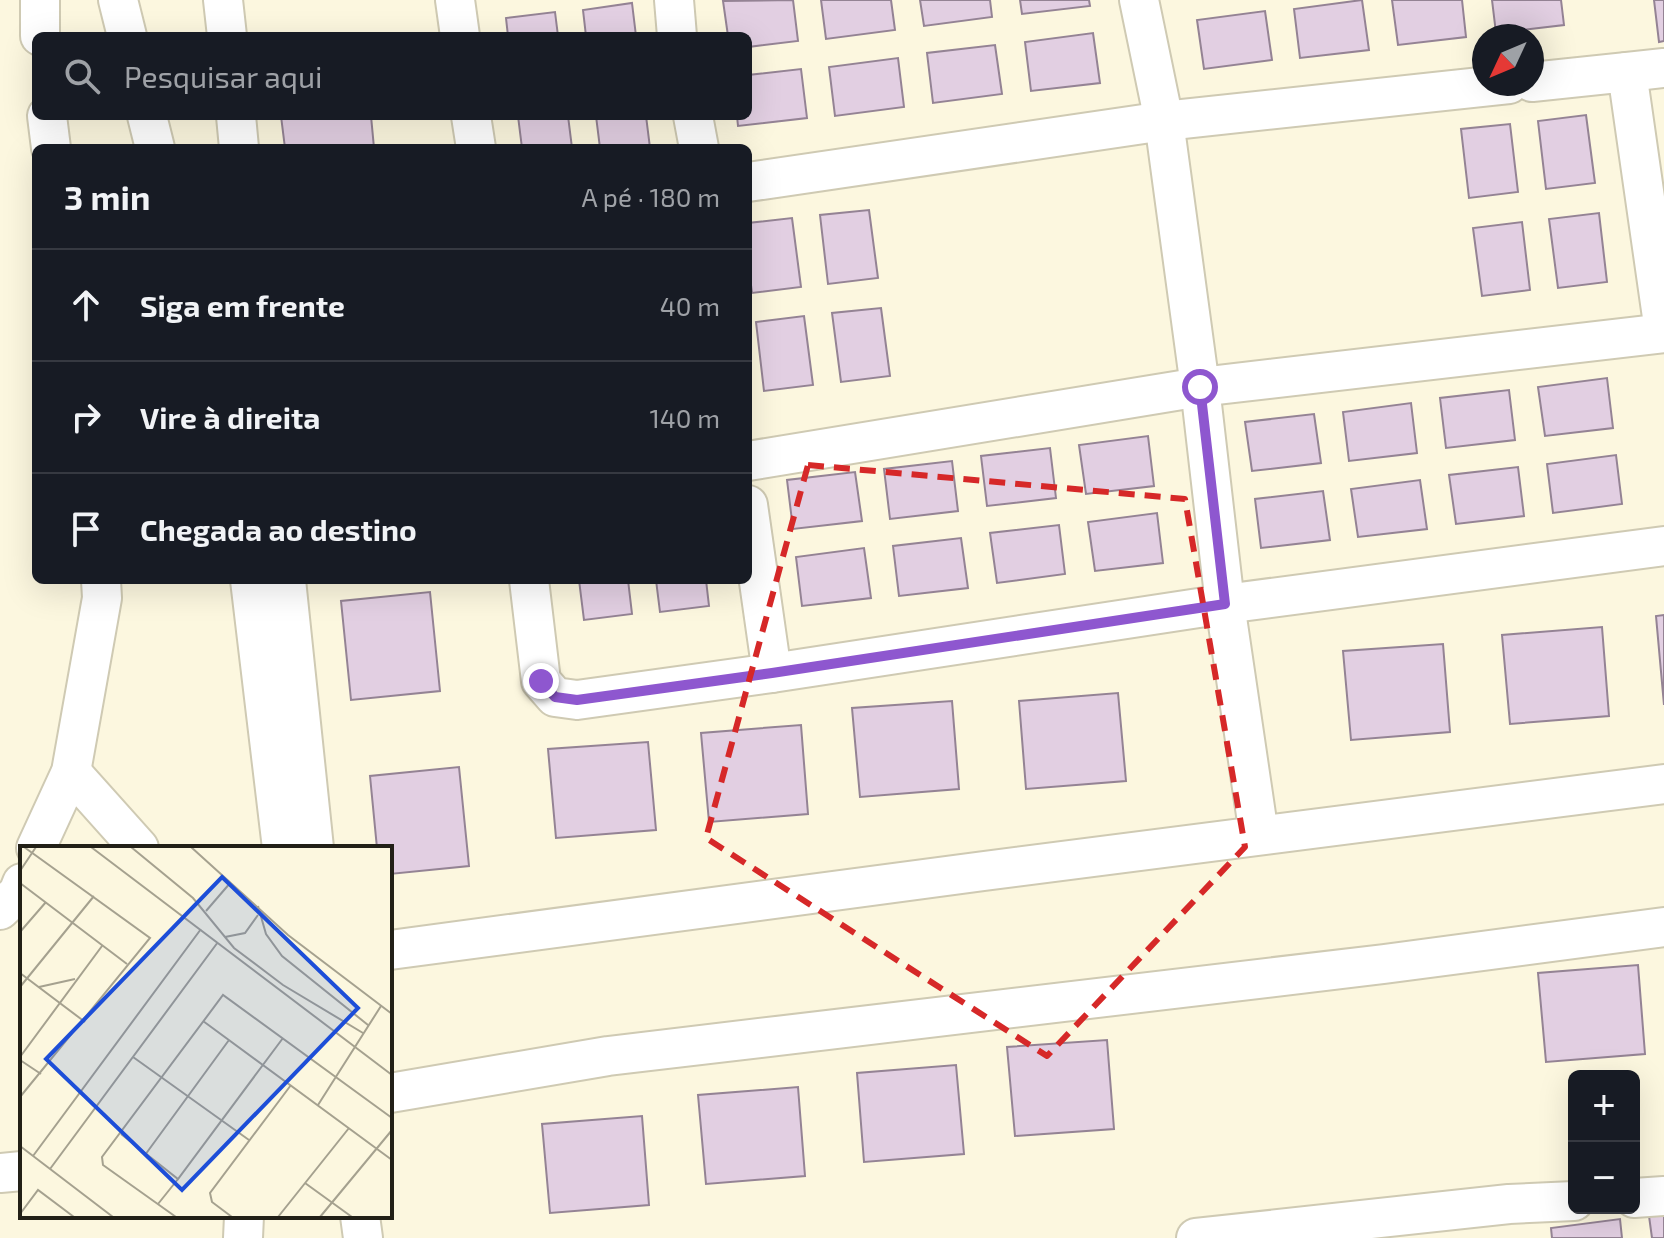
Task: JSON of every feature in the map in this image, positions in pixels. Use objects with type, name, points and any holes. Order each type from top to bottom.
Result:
[{"type":"street","points":[[40,0],[40,32]]},
{"type":"street","points":[[118,0],[126,32]]},
{"type":"street","points":[[223,0],[227,32]]},
{"type":"street","points":[[455,0],[459,32]]},
{"type":"street","points":[[674,0],[677,32]]},
{"type":"street","points":[[1139,0],[1164,121],[1225,604],[1259,835]]},
{"type":"street","points":[[752,460],[1200,387],[1664,332],[1646,70],[1544,81]]},
{"type":"street","points":[[752,181],[1164,121],[1472,88]]},
{"type":"street","points":[[48,120],[50,144]]},
{"type":"street","points":[[148,120],[154,144]]},
{"type":"street","points":[[236,120],[239,144]]},
{"type":"street","points":[[472,120],[475,144]]},
{"type":"street","points":[[694,120],[698,144]]},
{"type":"street","points":[[752,533],[772,673]]},
{"type":"street","points":[[529,584],[541,681],[555,697],[577,700],[1225,604],[1664,546]]},
{"type":"street","points":[[37,846],[71,772],[102,598],[101,584]]},
{"type":"street","points":[[250,584],[282,846]]},
{"type":"street","points":[[286,584],[314,846]]},
{"type":"street","points":[[71,772],[137,846]]},
{"type":"street","points":[[392,950],[1664,784]]},
{"type":"street","points":[[392,1093],[608,1056],[1384,964],[1664,927]]},
{"type":"street","points":[[0,1173],[20,1171]]},
{"type":"street","points":[[1640,1198],[1664,1196]]},
{"type":"street","points":[[1196,1238],[1311,1231],[1509,1204],[1568,1201]]},
{"type":"street","points":[[243,1238],[244,1218]]},
{"type":"street","points":[[360,1218],[363,1238]]},
{"type":"highlighted area","points":[[808,465],[1185,499],[1245,847],[1047,1056],[706,838]]},
{"type":"building","points":[[793,0],[798,41],[752,47],[752,32],[727,32],[723,1]]},
{"type":"building","points":[[821,0],[891,0],[895,30],[826,39]]},
{"type":"building","points":[[920,0],[990,0],[992,17],[924,26]]},
{"type":"building","points":[[1020,0],[1089,0],[1090,6],[1022,14]]},
{"type":"building","points":[[1362,0],[1369,50],[1300,58],[1294,9]]},
{"type":"building","points":[[1392,0],[1462,0],[1466,37],[1398,45]]},
{"type":"building","points":[[1492,0],[1561,0],[1564,25],[1544,27],[1544,24],[1495,24]]},
{"type":"building","points":[[1654,0],[1664,0],[1664,41],[1659,42]]},
{"type":"building","points":[[632,3],[636,32],[586,32],[583,10]]},
{"type":"building","points":[[1265,11],[1272,60],[1204,69],[1197,20]]},
{"type":"building","points":[[555,12],[558,32],[508,32],[506,18]]},
{"type":"building","points":[[1093,33],[1100,83],[1031,91],[1025,42]]},
{"type":"building","points":[[995,45],[1002,94],[933,103],[927,53]]},
{"type":"building","points":[[898,58],[904,107],[835,116],[829,67]]},
{"type":"building","points":[[801,69],[807,118],[738,126],[737,120],[752,120],[752,75]]},
{"type":"building","points":[[1586,115],[1595,183],[1546,189],[1538,121]]},
{"type":"building","points":[[282,120],[371,120],[374,144],[284,144]]},
{"type":"building","points":[[518,120],[568,120],[572,144],[522,144]]},
{"type":"building","points":[[596,120],[646,120],[650,144],[600,144]]},
{"type":"building","points":[[1510,124],[1518,192],[1469,198],[1461,129]]},
{"type":"building","points":[[869,210],[878,278],[828,284],[820,215]]},
{"type":"building","points":[[1599,213],[1607,282],[1558,288],[1549,219]]},
{"type":"building","points":[[792,218],[801,287],[752,293],[752,223]]},
{"type":"building","points":[[1522,222],[1530,290],[1482,296],[1473,228]]},
{"type":"building","points":[[881,308],[890,376],[841,382],[832,313]]},
{"type":"building","points":[[804,316],[813,385],[764,391],[756,322]]},
{"type":"building","points":[[1607,378],[1613,428],[1545,436],[1538,387]]},
{"type":"building","points":[[1509,390],[1515,440],[1446,448],[1440,398]]},
{"type":"building","points":[[1411,403],[1417,453],[1349,461],[1343,412]]},
{"type":"building","points":[[1314,414],[1321,463],[1252,471],[1245,422]]},
{"type":"building","points":[[1148,436],[1154,486],[1086,494],[1079,445]]},
{"type":"building","points":[[1050,448],[1056,498],[987,506],[981,456]]},
{"type":"building","points":[[1616,455],[1622,504],[1553,513],[1547,464]]},
{"type":"building","points":[[952,461],[958,511],[890,519],[884,469]]},
{"type":"building","points":[[1518,467],[1524,516],[1456,524],[1449,475]]},
{"type":"building","points":[[855,472],[862,521],[793,529],[787,480]]},
{"type":"building","points":[[1420,480],[1427,529],[1358,537],[1351,489]]},
{"type":"building","points":[[1323,491],[1330,540],[1261,548],[1255,499]]},
{"type":"building","points":[[1157,513],[1163,563],[1095,571],[1088,522]]},
{"type":"building","points":[[1059,525],[1065,574],[997,583],[990,533]]},
{"type":"building","points":[[961,538],[968,588],[899,596],[893,546]]},
{"type":"building","points":[[864,548],[871,598],[802,606],[796,557]]},
{"type":"building","points":[[580,584],[628,584],[632,614],[584,620]]},
{"type":"building","points":[[656,584],[706,584],[709,606],[660,612]]},
{"type":"building","points":[[430,592],[440,691],[351,700],[341,601]]},
{"type":"building","points":[[1664,615],[1664,705],[1656,616]]},
{"type":"building","points":[[1602,627],[1609,716],[1510,724],[1502,635]]},
{"type":"building","points":[[1443,644],[1450,732],[1351,740],[1343,651]]},
{"type":"building","points":[[1118,693],[1126,781],[1026,789],[1019,701]]},
{"type":"building","points":[[952,701],[959,789],[860,797],[852,708]]},
{"type":"building","points":[[801,725],[808,814],[709,822],[701,733]]},
{"type":"building","points":[[648,742],[656,830],[556,838],[548,749]]},
{"type":"building","points":[[459,767],[469,866],[392,874],[392,846],[377,846],[370,776]]},
{"type":"building","points":[[1638,965],[1645,1054],[1546,1062],[1538,973]]},
{"type":"building","points":[[1107,1040],[1114,1129],[1015,1136],[1007,1047]]},
{"type":"building","points":[[956,1065],[964,1154],[864,1162],[857,1073]]},
{"type":"building","points":[[798,1087],[805,1176],[706,1184],[698,1095]]},
{"type":"building","points":[[642,1116],[649,1205],[550,1213],[542,1124]]},
{"type":"building","points":[[1664,1214],[1664,1238],[1652,1238],[1649,1216]]},
{"type":"building","points":[[1620,1219],[1622,1238],[1552,1238],[1551,1228]]},
{"type":"route","points":[[541,681],[555,697],[577,700],[1225,604],[1200,387]]}]
